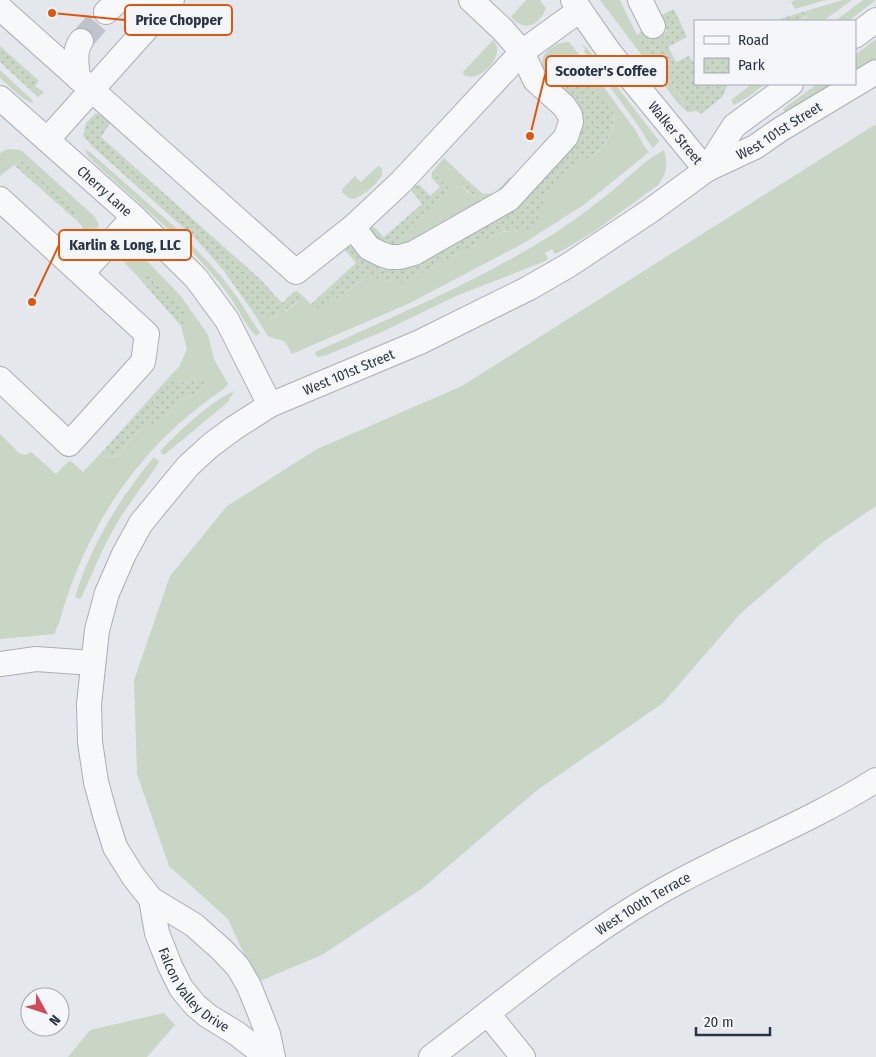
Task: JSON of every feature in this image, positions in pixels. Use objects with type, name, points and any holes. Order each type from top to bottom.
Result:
[{"type":"street","points":[[136,0],[167,6]]},
{"type":"street","points":[[353,227],[369,248],[390,257],[400,257],[414,253],[509,199],[566,137],[571,122],[570,114],[564,106],[535,80],[522,52],[471,0]]},
{"type":"street","points":[[640,0],[653,26]]},
{"type":"street","points":[[0,8],[296,272],[353,227],[401,182],[522,52],[577,5]]},
{"type":"street","name":"Walker Street","points":[[577,5],[610,53],[706,170]]},
{"type":"street","points":[[47,140],[85,84],[167,6]]},
{"type":"street","points":[[856,35],[876,20]]},
{"type":"street","points":[[80,41],[77,46],[76,60],[85,84]]},
{"type":"street","name":"West 101st Street","points":[[856,84],[876,72]]},
{"type":"street","name":"West 101st Street","points":[[706,170],[734,126],[790,85]]},
{"type":"street","name":"West 101st Street","points":[[93,663],[97,630],[107,593],[124,554],[141,523],[188,466],[210,446],[270,405],[420,342],[570,266],[706,170],[755,147],[781,129],[854,85]]},
{"type":"street","name":"Cherry Lane","points":[[4,109],[47,140],[134,217],[196,278],[227,320],[270,405]]},
{"type":"street","points":[[0,199],[147,334],[143,362],[69,444],[0,379]]},
{"type":"street","points":[[82,273],[134,217]]},
{"type":"street","points":[[0,664],[36,659],[93,663]]},
{"type":"street","name":"Falcon Valley Drive","points":[[93,663],[89,704],[90,742],[96,782],[115,847],[133,876],[151,899],[194,925],[238,967],[249,986],[268,1034],[273,1057]]},
{"type":"street","name":"West 100th Terrace","points":[[431,1057],[570,952],[627,912],[678,882],[822,811],[876,780]]},
{"type":"street","name":"Falcon Valley Drive","points":[[151,899],[157,932],[181,988],[195,1005],[208,1016],[236,1033],[267,1057]]},
{"type":"street","points":[[488,1014],[524,1057]]},
{"type":"green space","points":[[526,0],[540,0],[546,8],[536,23],[527,26],[516,22],[511,17]]},
{"type":"green space","points":[[600,0],[620,0],[642,42],[681,97],[687,112],[677,102]]},
{"type":"green space","points":[[795,0],[826,0],[795,9],[791,2]]},
{"type":"green space","points":[[843,0],[852,0],[824,20],[797,20],[806,18],[809,10]]},
{"type":"green space","points":[[863,0],[876,0],[849,20],[836,20]]},
{"type":"green space","points":[[674,9],[687,37],[668,47],[676,62],[689,56],[694,64],[694,85],[728,85],[722,97],[701,114],[696,111],[687,112],[677,91],[651,59],[637,35],[642,31],[646,31],[652,39],[667,31],[660,16]]},
{"type":"green space","points":[[809,10],[808,15],[802,18],[795,20],[780,19]]},
{"type":"green space","points":[[876,39],[876,62],[856,74],[856,54]]},
{"type":"green space","points":[[493,40],[497,46],[497,53],[490,66],[484,72],[477,75],[470,77],[464,75],[463,72]]},
{"type":"green space","points":[[564,42],[569,42],[582,58],[563,70],[551,73],[545,78],[542,68],[544,56],[550,48]]},
{"type":"green space","points":[[581,44],[588,49],[659,141],[653,148],[584,51],[585,49]]},
{"type":"green space","points":[[0,46],[39,81],[35,86],[41,89],[43,93],[38,97],[0,62]]},
{"type":"green space","points":[[586,63],[636,131],[649,152],[585,204],[524,243],[410,303],[292,354],[284,342],[268,336],[253,312],[272,318],[287,310],[304,297],[315,308],[324,308],[368,277],[402,283],[495,235],[510,231],[516,232],[542,214],[544,195],[574,166],[599,150],[607,141],[612,130],[614,117],[590,82],[577,69]]},
{"type":"green space","points":[[577,69],[608,100],[613,115],[611,130],[599,150],[576,165],[544,195],[542,214],[531,229],[521,232],[504,231],[402,283],[368,277],[324,308],[315,308],[310,305],[356,263],[345,250],[347,247],[353,246],[394,267],[575,138],[551,81]]},
{"type":"green space","points":[[0,70],[33,101],[32,103],[21,97],[0,78]]},
{"type":"green space","points":[[751,85],[764,85],[734,105],[731,100]]},
{"type":"green space","points":[[816,85],[838,85],[787,116],[783,109]]},
{"type":"green space","points":[[95,114],[102,115],[111,122],[101,137],[261,280],[282,303],[297,291],[304,297],[281,314],[271,318],[261,317],[253,312],[224,271],[195,238],[83,136],[86,123]]},
{"type":"green space","points":[[876,124],[876,506],[823,542],[740,614],[663,703],[536,791],[424,887],[322,955],[260,981],[248,963],[228,919],[169,866],[137,774],[134,680],[170,576],[227,506],[317,449],[462,386]]},
{"type":"green space","points":[[84,148],[177,229],[174,232],[168,229],[97,165],[88,156]]},
{"type":"green space","points":[[9,149],[22,151],[95,217],[99,225],[96,231],[100,234],[87,244],[80,245],[76,243],[73,238],[83,227],[76,220],[73,205],[23,162],[19,161],[0,176],[0,153]]},
{"type":"green space","points":[[664,150],[666,169],[658,185],[595,231],[565,249],[555,254],[552,249],[545,253],[548,259],[543,262],[456,296],[384,331],[327,355],[317,357],[315,352],[441,295],[532,247],[581,215]]},
{"type":"green space","points":[[444,158],[466,179],[463,187],[483,200],[407,246],[392,248],[449,188],[433,171]]},
{"type":"green space","points":[[19,161],[23,162],[73,205],[77,215],[76,220],[14,165]]},
{"type":"green space","points":[[378,166],[382,169],[382,175],[372,187],[359,197],[350,199],[342,192],[342,189],[355,176],[361,182]]},
{"type":"green space","points":[[433,171],[449,188],[392,248],[379,243],[369,230],[371,227],[374,227],[384,237],[422,204],[411,190],[415,185],[420,185],[430,196],[440,187],[431,177]]},
{"type":"green space","points":[[510,177],[514,180],[502,193],[483,200],[463,186],[466,179],[483,194],[495,193]]},
{"type":"green space","points":[[182,234],[221,276],[260,333],[256,336],[252,331],[223,287],[182,241],[180,237]]},
{"type":"green space","points":[[131,255],[146,260],[179,294],[208,335],[214,359],[228,384],[167,435],[131,475],[102,519],[90,542],[69,590],[55,634],[0,639],[0,434],[19,453],[25,455],[31,452],[56,474],[69,461],[83,472],[102,452],[114,457],[118,455],[139,431],[163,419],[182,399],[196,394],[203,386],[204,381],[199,378],[184,383],[171,375],[179,367],[187,349],[181,326],[184,322],[142,275],[139,278],[122,260]]},
{"type":"green space","points":[[142,275],[153,278],[187,315],[186,320],[181,326],[139,278]]},
{"type":"green space","points":[[171,375],[185,383],[199,378],[204,381],[203,386],[196,394],[182,399],[176,404],[161,421],[139,431],[118,455],[114,457],[102,452]]},
{"type":"green space","points":[[234,391],[228,402],[164,455],[160,451],[205,410]]},
{"type":"green space","points":[[154,457],[159,461],[158,464],[117,523],[82,596],[80,599],[75,597],[89,559],[107,523],[129,489]]},
{"type":"green space","points":[[164,1013],[175,1025],[147,1057],[68,1057],[90,1030]]},
{"type":"tunnel","points":[[81,41],[106,12]]},
{"type":"place","name":"Price Chopper","points":[[52,13]]},
{"type":"place","name":"Scooter's Coffee","points":[[530,136]]},
{"type":"place","name":"Karlin & Long, LLC","points":[[32,302]]}]
